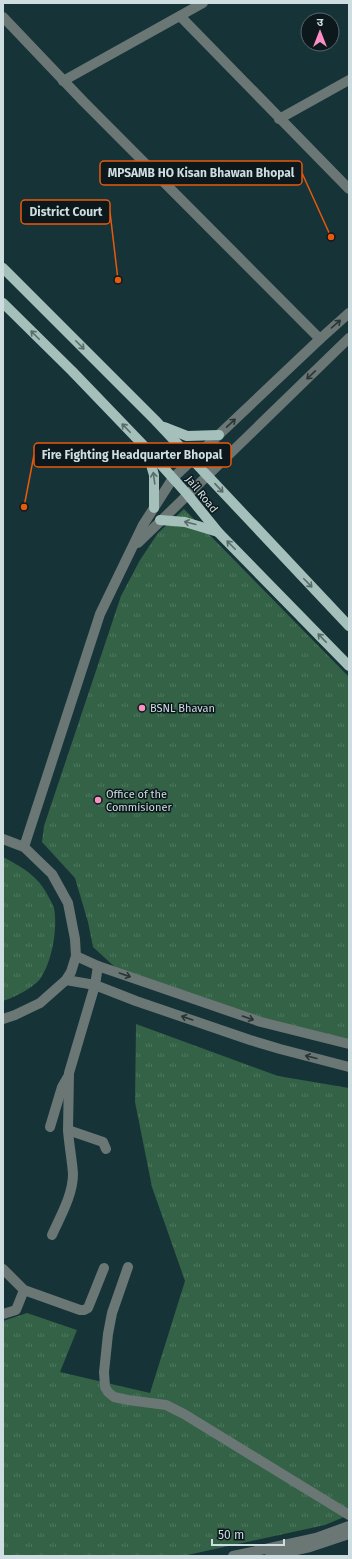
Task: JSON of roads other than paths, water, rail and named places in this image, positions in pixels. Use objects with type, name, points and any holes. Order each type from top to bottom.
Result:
[{"type":"main road","name":"Jail Road","points":[[3,268],[193,459],[280,554],[349,626]]},
{"type":"main road","name":"Jail Road","points":[[3,303],[72,371],[146,448],[188,495],[218,532],[349,666]]},
{"type":"main road","points":[[160,426],[187,436],[218,435]]},
{"type":"main road","points":[[146,448],[154,475],[154,508]]},
{"type":"main road","points":[[160,520],[185,522],[218,532]]},
{"type":"street","points":[[63,81],[203,3]]},
{"type":"street","points":[[180,16],[349,189]]},
{"type":"street","points":[[3,18],[63,81],[320,339]]},
{"type":"street","points":[[279,119],[349,80]]},
{"type":"street","points":[[24,847],[100,614],[132,548],[154,508],[173,478],[349,313]]},
{"type":"street","points":[[132,548],[349,338]]},
{"type":"street","points":[[3,839],[24,847],[52,874],[68,903],[75,938],[76,956],[71,972],[66,980],[40,1003],[3,1019]]},
{"type":"street","points":[[76,956],[98,966],[261,1022],[349,1044]]},
{"type":"street","points":[[50,1128],[62,1088],[69,1073],[95,985],[98,966]]},
{"type":"street","points":[[66,980],[95,985],[136,1001],[250,1040],[349,1067]]},
{"type":"street","points":[[52,1236],[72,1184],[73,1174],[68,1130],[69,1073]]},
{"type":"street","points":[[68,1130],[103,1142],[106,1149]]},
{"type":"street","points":[[128,1267],[112,1313],[108,1334],[104,1372],[105,1387],[108,1392],[114,1397],[166,1405],[184,1414],[349,1515]]},
{"type":"street","points":[[4,1270],[24,1290],[80,1310],[84,1310],[88,1308],[104,1268]]},
{"type":"street","points":[[3,1314],[16,1310],[24,1290]]},
{"type":"street","points":[[233,1556],[316,1538],[349,1526]]},
{"type":"street","points":[[270,1556],[310,1547],[349,1534]]},
{"type":"place","name":"MPSAMB HO Kisan Bhawan Bhopal","points":[[331,237]]},
{"type":"place","name":"District Court","points":[[118,280]]},
{"type":"place","name":"Fire Fighting Headquarter Bhopal","points":[[24,507]]},
{"type":"place","name":"BSNL Bhavan","points":[[142,708]]},
{"type":"place","name":"Office of the Commisioner","points":[[98,800]]}]
